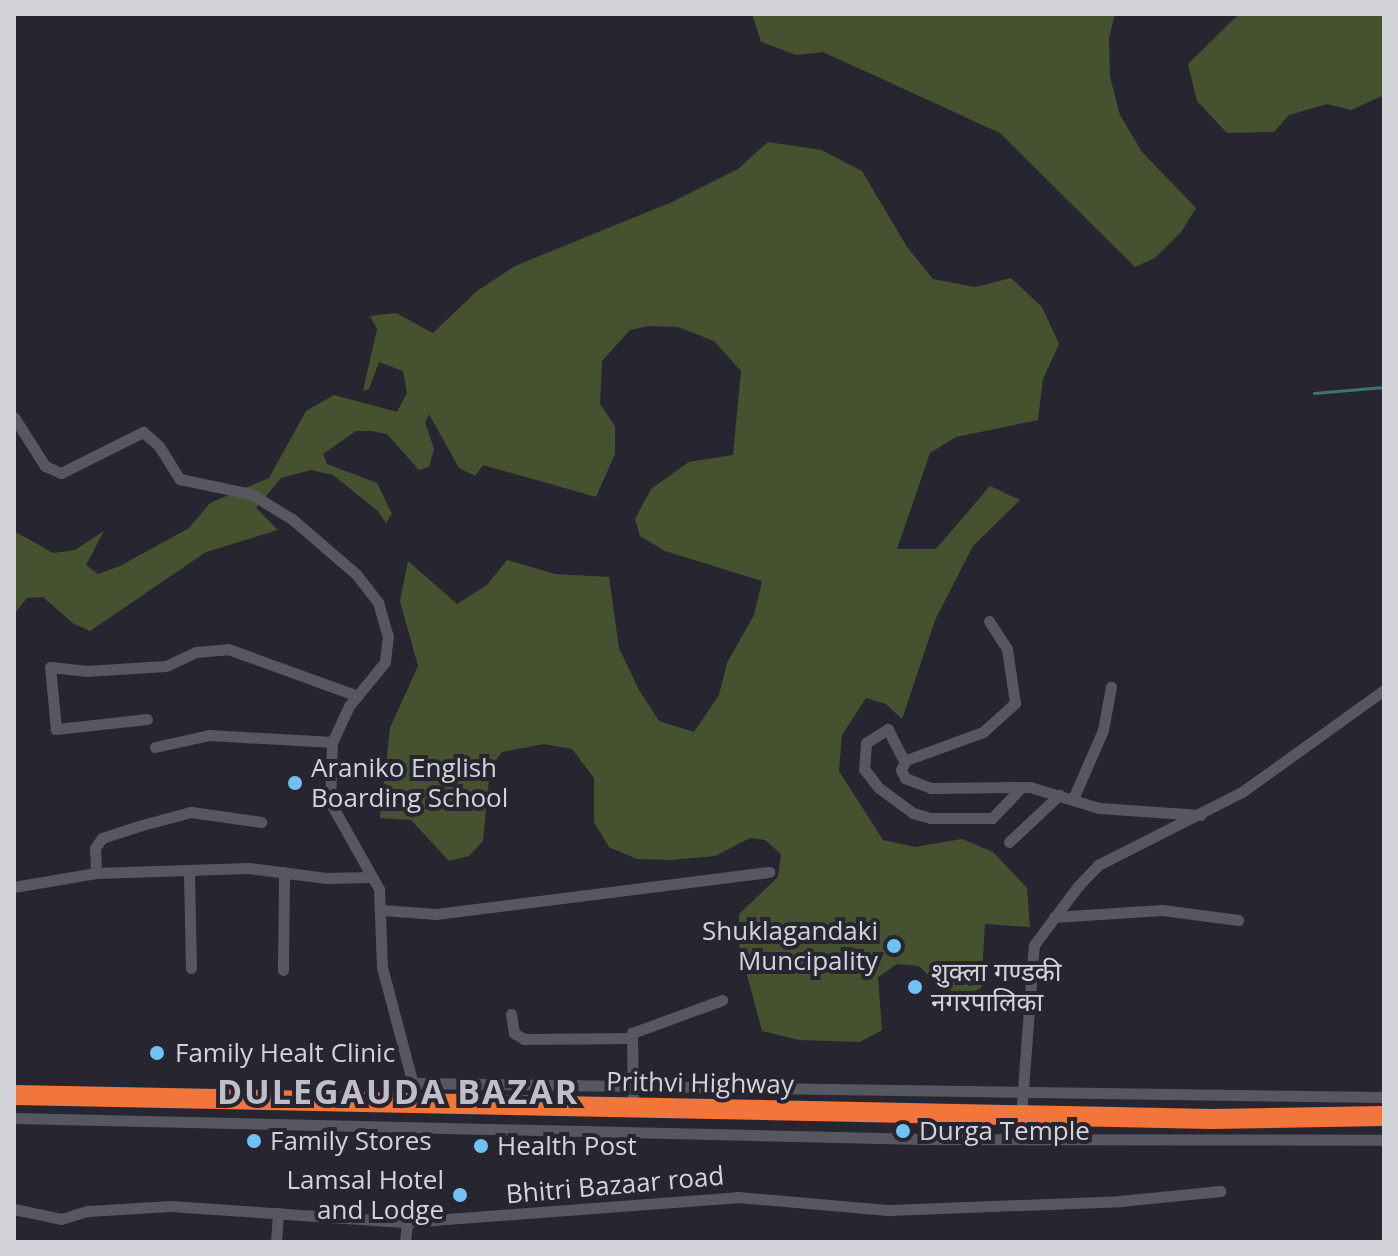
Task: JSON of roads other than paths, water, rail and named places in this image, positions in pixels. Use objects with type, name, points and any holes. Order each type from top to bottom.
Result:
[{"type":"highway","name":"Prithvi Highway","points":[[14,1095],[416,1093],[633,1107],[1021,1116],[1384,1116]]},
{"type":"street","points":[[14,417],[52,471],[76,470],[124,437],[143,432],[159,446],[180,479],[251,494],[292,519],[356,574],[385,616],[385,662],[358,696],[332,742],[330,802],[372,877],[383,910],[382,967],[416,1093],[634,1086],[1021,1089],[1260,1099],[1384,1097]]},
{"type":"street","points":[[904,761],[983,732],[1015,703],[1007,649],[989,621]]},
{"type":"street","points":[[147,719],[56,729],[50,667],[86,671],[166,666],[196,652],[228,649],[268,659],[358,696]]},
{"type":"street","points":[[1073,799],[1103,730],[1111,687]]},
{"type":"street","points":[[1021,1116],[1034,945],[1098,865],[1201,815],[1384,690]]},
{"type":"street","points":[[1021,788],[992,818],[931,818],[913,813],[879,788],[864,769],[866,743],[888,729],[904,761],[901,770],[916,785],[1021,788],[1125,812],[1201,815]]},
{"type":"street","points":[[155,747],[209,735],[332,742]]},
{"type":"street","points":[[1009,842],[1059,795]]},
{"type":"street","points":[[96,873],[95,848],[102,838],[142,825],[191,812],[261,822]]},
{"type":"street","points":[[14,887],[96,873],[189,873],[249,868],[326,878],[372,877]]},
{"type":"street","points":[[283,970],[284,872]]},
{"type":"street","points":[[383,910],[436,914],[769,872]]},
{"type":"street","points":[[189,873],[191,968]]},
{"type":"street","points":[[1054,917],[1162,910],[1238,920]]},
{"type":"street","points":[[511,1014],[514,1033],[524,1039],[630,1038],[639,1029],[722,1000]]},
{"type":"street","points":[[630,1038],[633,1107]]},
{"type":"street","points":[[14,1118],[1254,1142],[1384,1140]]},
{"type":"street","points":[[1254,1142],[1256,1118]]},
{"type":"street","name":"Bhitri Bazaar road","points":[[14,1209],[61,1219],[88,1211],[170,1206],[407,1222],[737,1197],[890,1210],[1120,1201],[1221,1191]]},
{"type":"street","points":[[276,1242],[278,1213]]},
{"type":"street","points":[[405,1242],[407,1222]]},
{"type":"waterway","points":[[1314,393],[1384,387]]},
{"type":"place","name":"Araniko English Boarding School","points":[[295,783]]},
{"type":"place","name":"Shuklagandaki Muncipality","points":[[894,946]]},
{"type":"place","name":"शुक्ला गण्डकी नगरपालिका","points":[[915,987]]},
{"type":"place","name":"Family Healt Clinic","points":[[157,1053]]},
{"type":"place","name":"Durga Temple","points":[[903,1131]]},
{"type":"place","name":"Family Stores","points":[[254,1141]]},
{"type":"place","name":"Health Post","points":[[481,1146]]},
{"type":"place","name":"Lamsal Hotel and Lodge","points":[[460,1195]]},
{"type":"district","name":"DULEGAUDA BAZAR","points":[[398,1092]]}]
